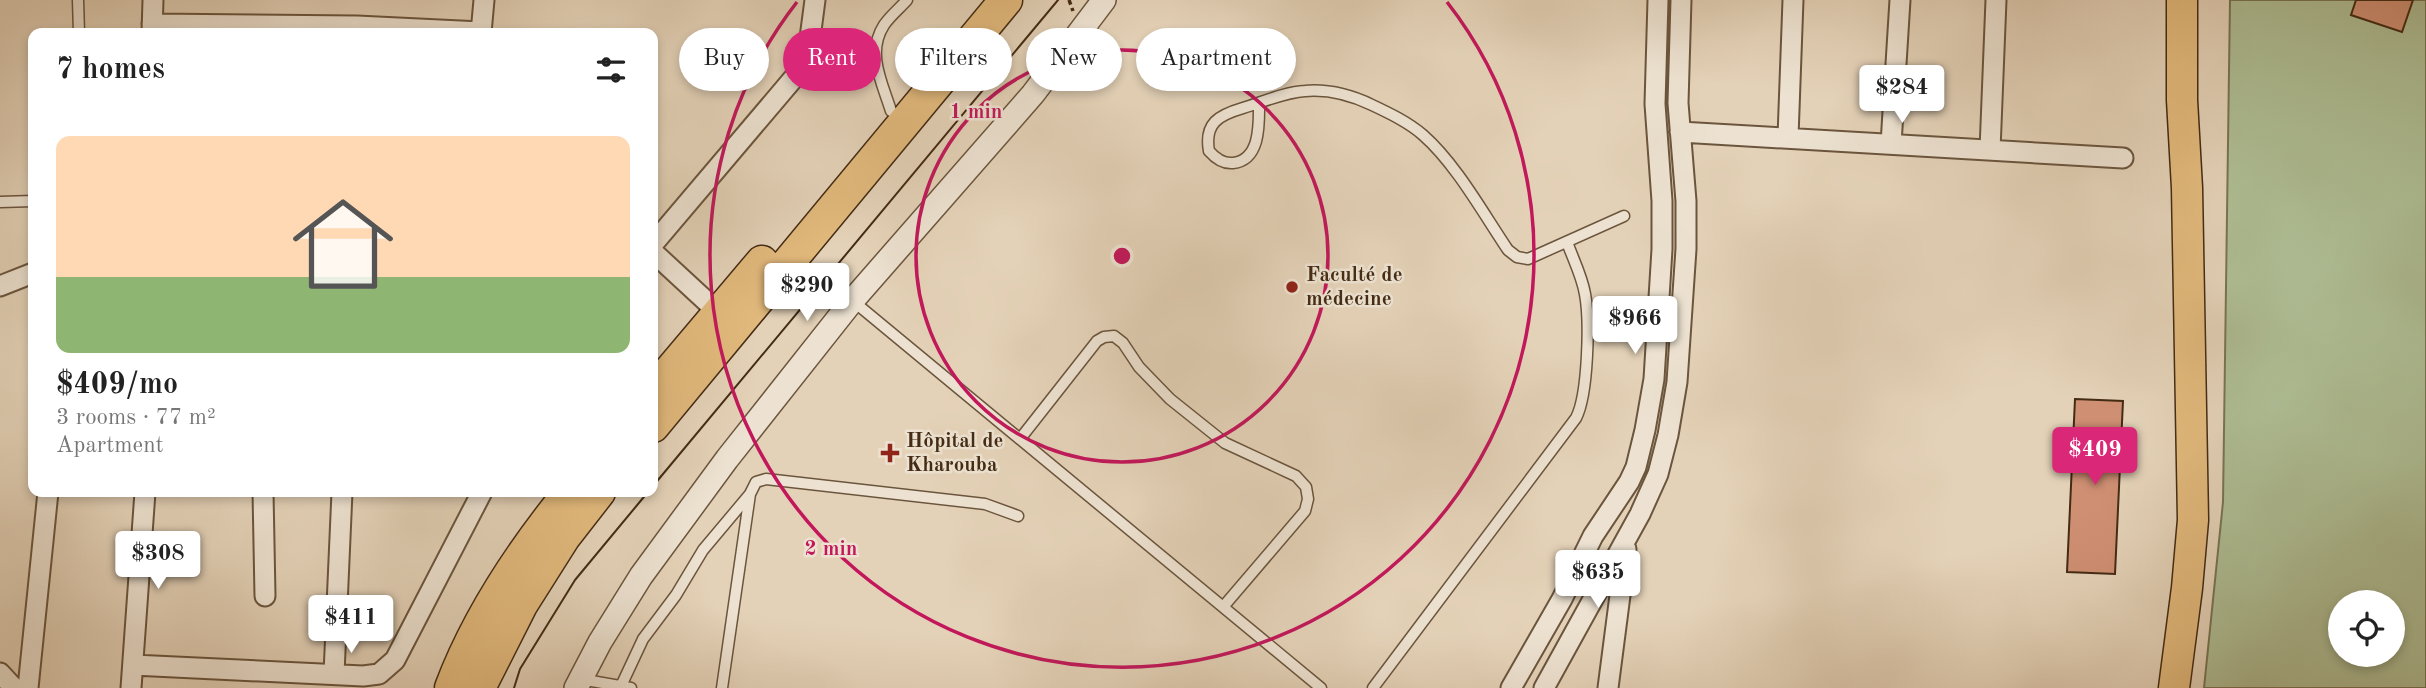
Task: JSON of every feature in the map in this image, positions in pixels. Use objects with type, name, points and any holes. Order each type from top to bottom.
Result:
[{"type":"highway","points":[[658,385],[891,111],[980,0]]},
{"type":"highway","points":[[658,420],[1006,0]]},
{"type":"highway","points":[[451,688],[499,590],[546,521],[566,497]]},
{"type":"highway","points":[[479,688],[521,605],[564,537],[595,497]]},
{"type":"main road","points":[[2174,688],[2193,520],[2187,188],[2182,100],[2182,0]]},
{"type":"street","points":[[152,28],[153,0]]},
{"type":"street","points":[[481,28],[484,0]]},
{"type":"street","points":[[658,238],[798,73],[810,38],[814,0]]},
{"type":"street","points":[[578,684],[649,566],[727,459],[852,301],[1033,94],[1104,0]]},
{"type":"street","points":[[1510,688],[1562,599],[1593,536],[1629,482],[1636,467],[1645,430],[1654,379],[1662,249],[1662,201],[1655,104],[1658,0]]},
{"type":"street","points":[[1544,688],[1640,514],[1658,474],[1668,435],[1677,382],[1686,249],[1686,201],[1678,103],[1681,0]]},
{"type":"street","points":[[1788,137],[1793,0]]},
{"type":"street","points":[[1891,144],[1900,0]]},
{"type":"street","points":[[1990,150],[1996,0]]},
{"type":"street","points":[[1680,132],[2123,158]]},
{"type":"street","points":[[658,257],[719,313]]},
{"type":"street","points":[[0,286],[28,275]]},
{"type":"street","points":[[28,688],[47,497]]},
{"type":"street","points":[[131,688],[145,497]]},
{"type":"street","points":[[263,497],[265,596]]},
{"type":"street","points":[[334,674],[342,497]]},
{"type":"street","points":[[133,665],[374,676],[392,664],[476,497]]},
{"type":"street","points":[[1617,500],[1640,514]]},
{"type":"street","points":[[1608,688],[1628,537]]},
{"type":"street","points":[[0,673],[14,688]]},
{"type":"lane","points":[[78,0],[79,28]]},
{"type":"lane","points":[[891,111],[875,61],[875,45],[884,25],[907,0]]},
{"type":"lane","points":[[1259,103],[1258,133],[1253,149],[1246,159],[1227,163],[1216,159],[1209,151],[1209,131],[1226,113],[1259,103],[1303,91],[1329,92],[1358,98],[1393,115],[1423,135],[1460,178],[1508,250],[1517,257],[1528,260],[1624,216]]},
{"type":"lane","points":[[0,202],[28,201]]},
{"type":"lane","points":[[1373,688],[1568,429],[1583,405],[1587,332],[1585,293],[1567,242]]},
{"type":"lane","points":[[852,301],[1321,688]]},
{"type":"lane","points":[[1020,439],[1097,341],[1114,336],[1170,398],[1225,443],[1296,477],[1306,487],[1308,499],[1305,511],[1223,607]]},
{"type":"lane","points":[[578,684],[626,687],[643,639],[676,595],[703,550],[750,494],[756,482],[766,479],[985,504],[1017,516]]},
{"type":"lane","points":[[722,688],[750,494]]},
{"type":"green space","points":[[2230,0],[2426,0],[2426,688],[2204,688],[2223,502]]},
{"type":"building","points":[[2356,0],[2413,0],[2402,32],[2351,15]]},
{"type":"building","points":[[2075,399],[2123,401],[2115,574],[2067,572]]},
{"type":"tram line","points":[[658,480],[1058,0]]},
{"type":"tram line","points":[[514,688],[520,669],[575,580],[644,497]]},
{"type":"place","name":"Faculté de médecine","points":[[1292,287]]},
{"type":"place","name":"Hôpital de Kharouba","points":[[890,453]]}]
